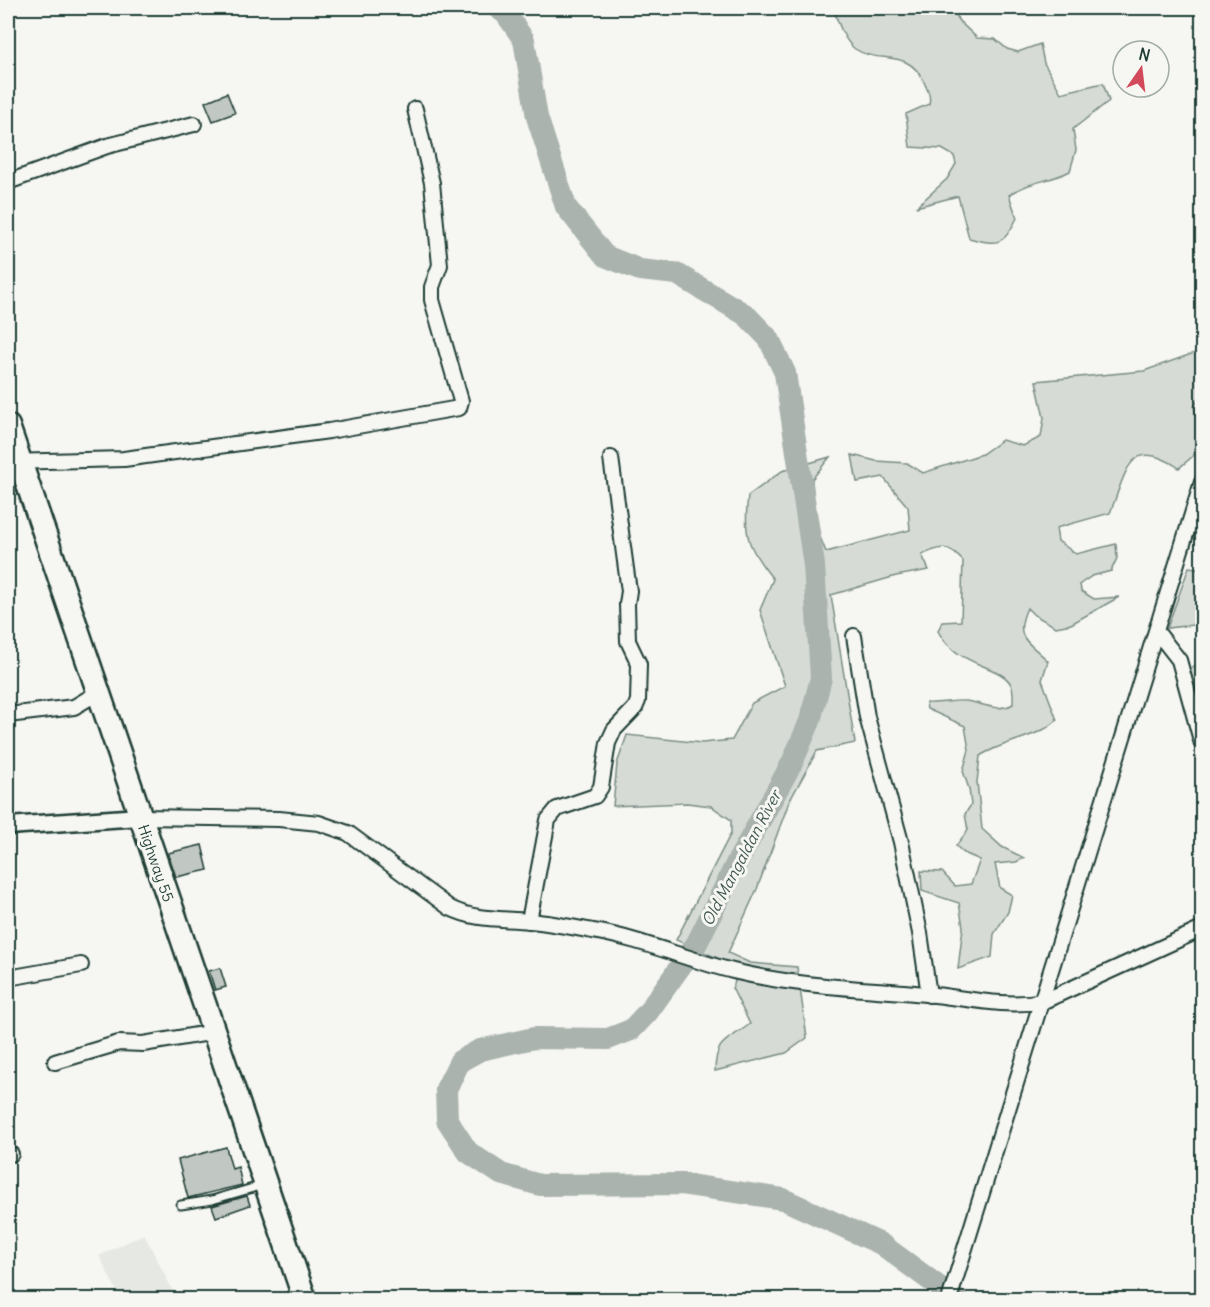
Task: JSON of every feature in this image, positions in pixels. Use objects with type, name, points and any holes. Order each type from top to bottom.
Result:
[{"type":"highway","name":"Highway 55","points":[[8,426],[14,461],[99,692],[266,1184],[297,1295]]},
{"type":"street","points":[[14,461],[135,458],[329,431],[459,408],[461,401],[432,300],[432,287],[440,265],[432,183],[415,109]]},
{"type":"street","points":[[8,182],[107,147],[194,124]]},
{"type":"street","points":[[529,921],[548,820],[557,809],[595,796],[601,787],[608,743],[614,730],[635,708],[638,701],[639,664],[628,641],[629,591],[611,458]]},
{"type":"street","points":[[949,1299],[1003,1120],[1044,1001],[1203,483]]},
{"type":"street","points":[[1156,632],[1179,660],[1203,744]]},
{"type":"street","points":[[855,636],[867,717],[901,842],[920,933],[928,995]]},
{"type":"street","points":[[8,715],[74,707],[99,692]]},
{"type":"street","points":[[8,826],[140,817],[279,819],[319,824],[348,833],[450,908],[463,915],[480,919],[529,921],[594,931],[664,948],[730,970],[803,985],[928,995],[988,1004],[1025,1004],[1044,1001],[1203,929]]},
{"type":"street","points":[[8,978],[81,965]]},
{"type":"street","points":[[55,1062],[118,1043],[143,1044],[214,1032]]},
{"type":"lane","points":[[181,1205],[212,1200],[266,1184]]},
{"type":"shaded area","points":[[833,8],[955,8],[958,20],[977,38],[995,39],[1007,49],[1018,52],[1040,44],[1044,63],[1061,93],[1103,83],[1109,101],[1073,129],[1076,150],[1070,171],[1016,190],[1009,195],[1017,218],[1004,238],[987,242],[969,238],[958,196],[916,207],[947,179],[956,164],[954,156],[942,149],[910,147],[906,114],[929,104],[929,95],[924,82],[910,64],[892,58],[864,54],[855,49],[844,36]]},
{"type":"shaded area","points":[[1197,352],[1202,353],[1202,394],[1194,407],[1202,442],[1193,456],[1179,468],[1149,455],[1139,457],[1131,463],[1125,473],[1110,513],[1056,528],[1058,541],[1076,554],[1116,544],[1117,558],[1111,571],[1092,576],[1080,584],[1081,591],[1094,599],[1119,597],[1071,624],[1056,627],[1034,615],[1027,608],[1023,618],[1022,633],[1025,639],[1048,661],[1042,680],[1057,720],[1041,731],[999,746],[980,756],[977,782],[982,829],[1002,847],[1024,858],[1016,862],[995,864],[1000,888],[1012,895],[1008,912],[994,934],[992,957],[958,969],[963,927],[959,903],[922,891],[921,871],[942,872],[955,886],[971,884],[980,860],[964,853],[956,846],[968,830],[965,814],[971,805],[963,771],[969,750],[965,726],[927,709],[926,703],[966,701],[1002,708],[1013,704],[1013,689],[1006,678],[956,652],[938,631],[942,622],[961,621],[963,561],[949,549],[935,549],[922,555],[929,570],[896,576],[831,595],[855,743],[817,751],[789,802],[757,889],[728,953],[750,963],[797,967],[807,1038],[786,1053],[715,1071],[720,1046],[750,1024],[732,988],[735,982],[729,963],[676,940],[731,833],[731,820],[711,806],[687,803],[613,806],[617,764],[627,735],[702,743],[732,740],[752,703],[785,686],[760,610],[773,579],[758,559],[749,541],[746,521],[748,496],[782,471],[830,457],[812,479],[815,524],[826,552],[910,530],[908,507],[883,477],[857,482],[852,455],[876,461],[907,463],[923,473],[982,454],[1002,440],[1023,446],[1041,437],[1044,418],[1036,381],[1144,371]]},
{"type":"shaded area","points":[[1189,567],[1202,569],[1202,624],[1167,628]]},
{"type":"shaded area","points":[[1202,664],[1202,705],[1188,708],[1180,680],[1194,666]]},
{"type":"shaded area","points":[[144,1234],[177,1299],[121,1299],[99,1256]]},
{"type":"building","points":[[227,93],[235,113],[213,121],[205,102]]},
{"type":"building","points":[[202,845],[208,870],[176,877],[168,853]]},
{"type":"building","points":[[220,968],[226,987],[215,990],[209,971]]},
{"type":"building","points":[[226,1147],[232,1169],[238,1167],[242,1185],[188,1198],[178,1160]]},
{"type":"building","points":[[247,1196],[250,1205],[216,1217],[212,1206]]},
{"type":"waterway","name":"Old Mangaldan River","points":[[498,8],[506,14],[524,40],[537,117],[566,207],[605,256],[640,270],[677,274],[746,315],[769,339],[785,373],[814,565],[821,678],[810,721],[792,763],[736,864],[697,943],[648,1012],[631,1030],[608,1039],[534,1038],[480,1050],[460,1061],[446,1089],[447,1120],[468,1152],[501,1174],[540,1185],[681,1184],[783,1199],[881,1244],[957,1300]]}]
